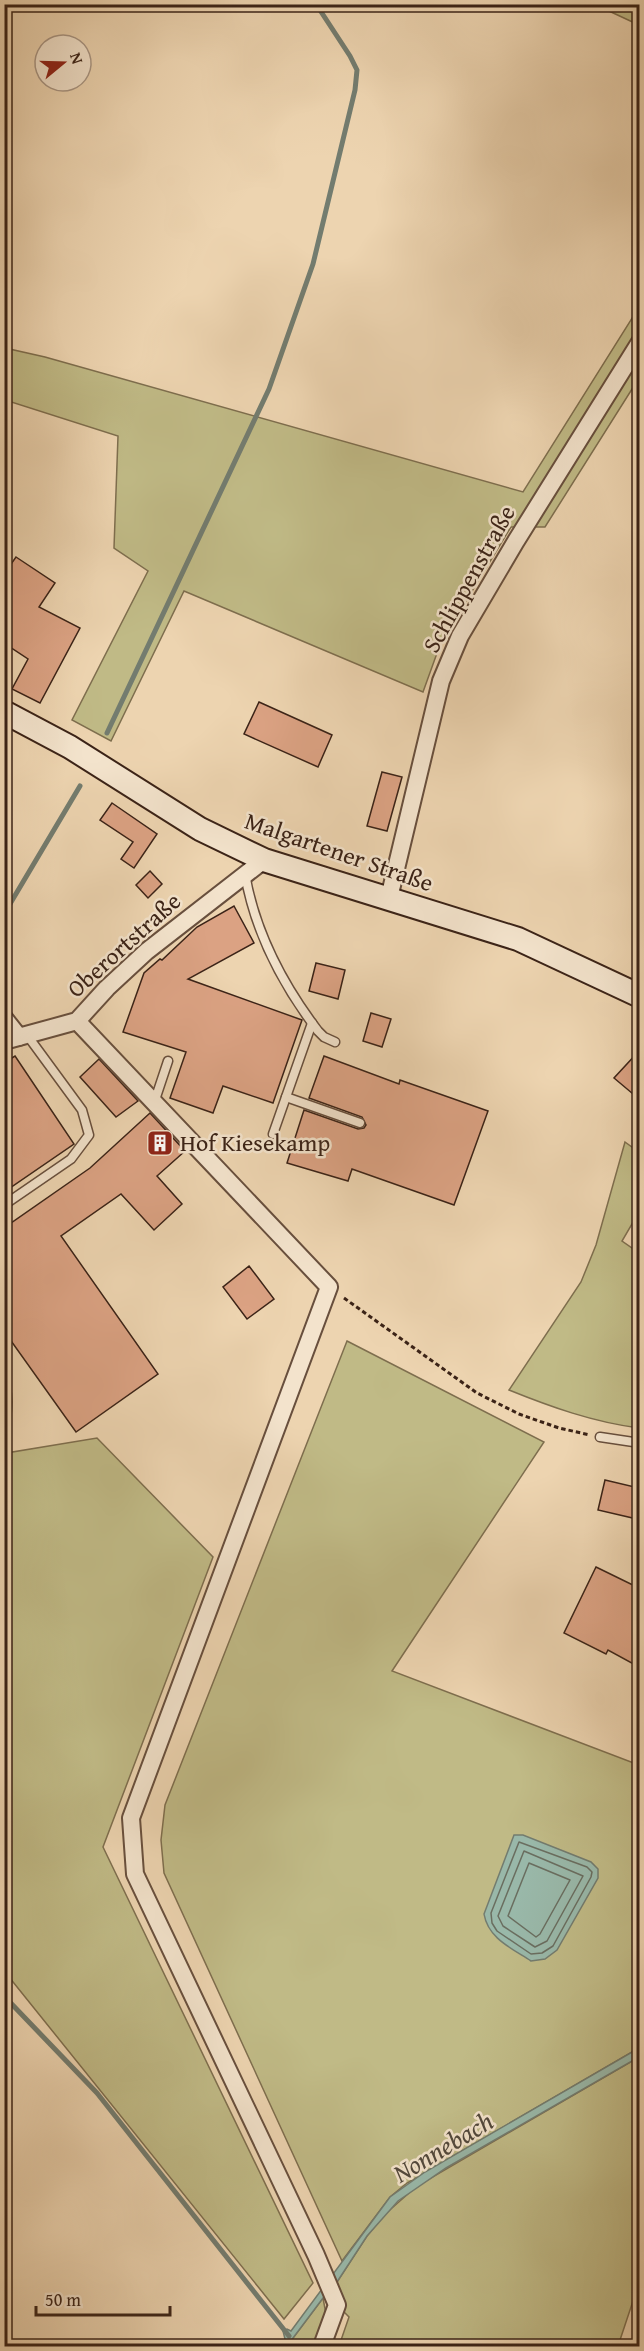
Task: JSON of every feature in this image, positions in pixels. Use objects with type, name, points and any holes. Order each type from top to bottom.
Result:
[{"type":"street","name":"Schlippenstraße","points":[[389,898],[441,681],[460,636],[639,342]]},
{"type":"street","name":"Malgartener Straße","points":[[4,712],[70,747],[200,829],[264,860],[518,939],[639,996]]},
{"type":"street","name":"Oberortstraße","points":[[17,1038],[77,1020],[106,988],[147,951],[264,860]]},
{"type":"street","points":[[4,1018],[17,1038]]},
{"type":"street","points":[[77,1020],[329,1287],[131,1818],[135,1874],[316,2254],[337,2305],[322,2346]]},
{"type":"lane","points":[[245,874],[250,902],[263,937],[283,977],[312,1023],[324,1037],[335,1042]]},
{"type":"lane","points":[[273,1134],[312,1023]]},
{"type":"lane","points":[[4,1205],[71,1160],[88,1135],[82,1110],[17,1038]]},
{"type":"lane","points":[[154,1103],[168,1061]]},
{"type":"lane","points":[[286,1097],[360,1123]]},
{"type":"lane","points":[[600,1437],[639,1443]]},
{"type":"path","points":[[329,1287],[477,1393],[519,1414],[559,1428],[600,1437]]},
{"type":"shaded area","points":[[596,5],[639,5],[639,25]]},
{"type":"shaded area","points":[[639,307],[639,378],[545,527],[511,527],[441,642],[423,692],[184,591],[111,741],[72,720],[148,571],[114,548],[118,436],[5,400],[5,348],[45,357],[523,492]]},
{"type":"shaded area","points":[[625,1142],[640,1153],[639,1212],[622,1241],[639,1253],[639,1428],[572,1413],[509,1390],[581,1282],[596,1245]]},
{"type":"shaded area","points":[[347,1341],[544,1442],[392,1671],[639,1765],[639,2048],[407,2183],[390,2197],[342,2261],[164,1873],[161,1840],[165,1805]]},
{"type":"shaded area","points":[[5,1373],[12,1402],[6,1453],[97,1438],[213,1557],[103,1847],[313,2283],[284,2319],[5,1972]]},
{"type":"shaded area","points":[[639,2057],[639,2283],[619,2343],[580,2346],[339,2346],[349,2317],[342,2310],[337,2282],[367,2236],[384,2215],[417,2186]]},
{"type":"shaded area","points":[[323,2298],[326,2314],[314,2346],[287,2346]]},
{"type":"water","points":[[514,1835],[523,1835],[591,1862],[598,1869],[598,1878],[557,1950],[545,1959],[531,1961],[508,1947],[490,1930],[484,1914]]},
{"type":"water","points":[[639,2048],[639,2057],[446,2168],[398,2201],[367,2236],[337,2282],[287,2346],[281,2346],[285,2339],[283,2331],[287,2329],[291,2331],[390,2197],[425,2172]]},
{"type":"building","points":[[16,557],[55,583],[39,607],[80,628],[40,703],[12,689],[28,659],[4,643],[4,574]]},
{"type":"building","points":[[259,702],[332,735],[318,767],[244,734]]},
{"type":"building","points":[[382,772],[402,777],[387,831],[367,826]]},
{"type":"building","points":[[112,803],[157,834],[134,868],[121,859],[133,842],[100,820]]},
{"type":"building","points":[[150,871],[162,884],[148,898],[136,885]]},
{"type":"building","points":[[234,906],[254,943],[188,979],[302,1020],[273,1103],[223,1086],[213,1113],[170,1098],[186,1052],[123,1032],[144,973],[160,959],[162,960],[197,927]]},
{"type":"building","points":[[316,963],[345,970],[338,999],[309,991]]},
{"type":"building","points":[[371,1013],[391,1019],[382,1047],[363,1041]]},
{"type":"building","points":[[639,1051],[639,1099],[614,1078]]},
{"type":"building","points":[[15,1056],[74,1144],[4,1192],[4,1063]]},
{"type":"building","points":[[324,1056],[399,1084],[400,1080],[488,1111],[454,1205],[352,1169],[348,1181],[287,1163],[304,1110],[358,1129],[366,1125],[362,1117],[309,1098]]},
{"type":"building","points":[[99,1059],[138,1101],[116,1117],[80,1077]]},
{"type":"building","points":[[150,1113],[185,1151],[157,1176],[182,1204],[154,1230],[121,1194],[61,1236],[158,1374],[76,1432],[4,1331],[4,1228],[90,1168]]},
{"type":"building","points":[[249,1266],[274,1299],[247,1319],[223,1287]]},
{"type":"building","points":[[605,1480],[639,1488],[637,1519],[598,1510]]},
{"type":"building","points":[[596,1567],[639,1588],[639,1667],[608,1650],[606,1654],[564,1633]]},
{"type":"waterway","points":[[107,733],[269,389],[313,264],[355,90],[357,70],[316,4]]},
{"type":"waterway","points":[[4,914],[80,786]]},
{"type":"waterway","points":[[4,1386],[4,1409]]},
{"type":"waterway","points":[[4,1996],[97,2093],[289,2336]]},
{"type":"place","name":"Hof Kiesekamp","points":[[160,1143]]},
{"type":"water label","name":"Nonnebach","points":[[443,2147]]}]
